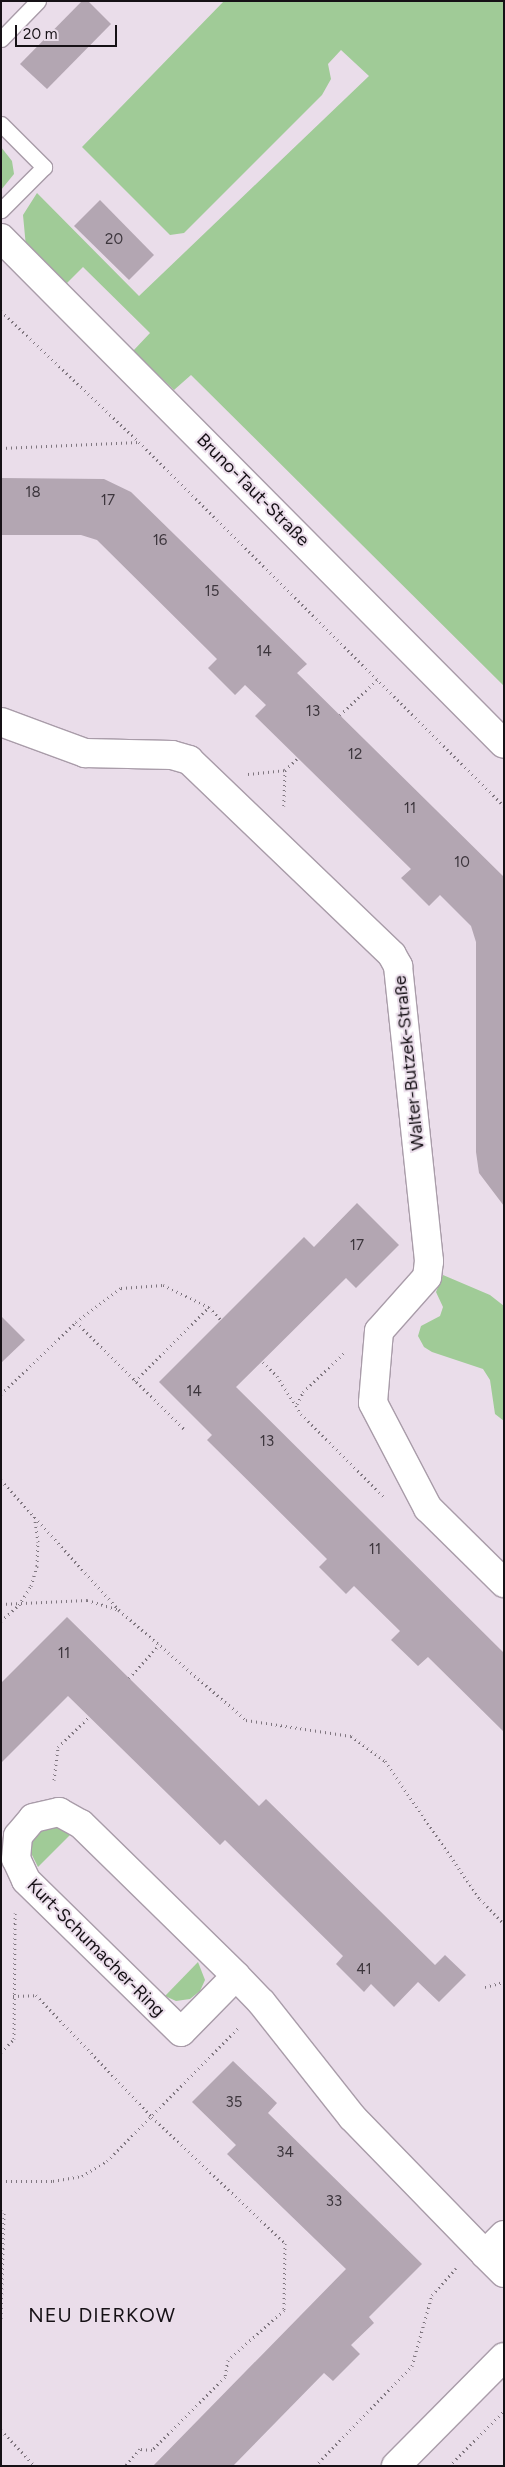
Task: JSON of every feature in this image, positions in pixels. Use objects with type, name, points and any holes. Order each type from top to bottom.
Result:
[{"type":"street","name":"Bruno-Taut-Straße","points":[[1,238],[504,744]]},
{"type":"street","name":"Walter-Butzek-Straße","points":[[1,722],[85,754],[172,755],[189,760],[392,955],[398,966],[429,1262],[427,1277],[379,1331],[373,1403],[428,1508],[504,1583]]},
{"type":"street","points":[[50,1815],[59,1812],[81,1824],[236,1976],[262,2003],[352,2117],[497,2254]]},
{"type":"street","name":"Kurt-Schumacher-Ring","points":[[50,1815],[33,1818],[18,1836],[16,1859],[26,1880],[181,2032],[236,1976]]},
{"type":"street","points":[[396,2466],[504,2357]]},
{"type":"lane","points":[[1,39],[38,1]]},
{"type":"lane","points":[[1,124],[44,167],[1,210]]},
{"type":"path","points":[[1,311],[139,442],[378,678],[504,806]]},
{"type":"path","points":[[1,448],[139,442]]},
{"type":"path","points":[[340,715],[378,678]]},
{"type":"path","points":[[284,770],[298,758]]},
{"type":"path","points":[[1,1394],[76,1322],[121,1288],[162,1286],[209,1307],[221,1320]]},
{"type":"path","points":[[135,1381],[209,1307]]},
{"type":"path","points":[[76,1322],[184,1429]]},
{"type":"path","points":[[297,1404],[303,1392],[350,1346]]},
{"type":"path","points":[[263,1362],[277,1376]]},
{"type":"path","points":[[1,1480],[34,1514],[119,1610],[246,1720],[351,1736],[385,1761],[480,1899],[504,1924]]},
{"type":"path","points":[[1,1621],[19,1605],[31,1586],[37,1566],[38,1542],[34,1514]]},
{"type":"path","points":[[1,1604],[19,1605],[63,1599],[87,1600],[119,1610]]},
{"type":"path","points":[[129,1678],[160,1645]]},
{"type":"path","points":[[50,1815],[58,1746],[89,1717]]},
{"type":"path","points":[[1,2052],[14,2039],[15,1908]]},
{"type":"path","points":[[484,1987],[504,1982]]},
{"type":"path","points":[[13,1996],[36,1995],[152,2117],[285,2243],[284,2310],[228,2360],[225,2377],[152,2450],[140,2449],[125,2466]]},
{"type":"path","points":[[1,2181],[53,2181],[82,2176],[107,2161],[262,2003]]},
{"type":"path","points":[[1,2211],[4,2222],[1,2321]]},
{"type":"path","points":[[315,2466],[412,2366],[432,2294],[467,2256],[497,2254]]},
{"type":"path","points":[[449,2466],[504,2411]]},
{"type":"path","points":[[1,2430],[35,2466]]},
{"type":"green space","points":[[224,1],[504,1],[504,686],[191,375],[174,390],[133,351],[150,333],[83,267],[65,285],[26,247],[23,215],[37,193],[139,296],[369,76],[341,50],[328,64],[331,79],[322,95],[184,233],[170,235],[82,147]]},
{"type":"green space","points":[[1,147],[12,161],[14,174],[1,190]]},
{"type":"green space","points":[[443,1275],[490,1295],[504,1306],[504,1421],[495,1414],[490,1380],[483,1369],[432,1352],[424,1347],[418,1336],[421,1326],[440,1316],[443,1307],[436,1292]]},
{"type":"green space","points":[[53,1824],[72,1833],[38,1867],[30,1851],[31,1838],[40,1827]]},
{"type":"green space","points":[[198,1962],[205,1980],[200,1991],[190,1999],[176,2001],[165,1996]]},
{"type":"building","points":[[82,1],[88,1],[111,24],[47,89],[20,64]]},
{"type":"building","points":[[100,200],[154,255],[129,280],[74,226]]},
{"type":"building","points":[[1,478],[104,479],[131,492],[307,664],[297,673],[504,877],[504,1206],[479,1173],[476,1152],[476,942],[471,926],[440,895],[429,906],[401,878],[411,869],[255,716],[266,705],[245,685],[235,695],[208,668],[217,659],[97,540],[81,535],[1,535]]},
{"type":"building","points":[[357,1203],[399,1245],[356,1288],[346,1278],[236,1387],[504,1653],[504,1732],[428,1657],[418,1666],[391,1640],[400,1631],[354,1586],[346,1594],[319,1567],[327,1559],[207,1440],[212,1435],[159,1382],[304,1237],[314,1247]]},
{"type":"building","points":[[1,1316],[25,1340],[1,1363]]},
{"type":"building","points":[[67,1617],[259,1806],[266,1799],[435,1965],[445,1955],[466,1975],[439,2002],[418,1982],[394,2007],[371,1984],[364,1992],[336,1964],[343,1956],[225,1840],[220,1845],[68,1696],[1,1763],[1,1683]]},
{"type":"building","points":[[233,2061],[277,2103],[268,2113],[422,2264],[369,2317],[374,2323],[351,2345],[360,2354],[333,2381],[324,2373],[233,2466],[153,2466],[346,2269],[227,2154],[236,2145],[192,2102]]},
{"type":"district","name":"NEU DIERKOW","points":[[102,2315]]}]
